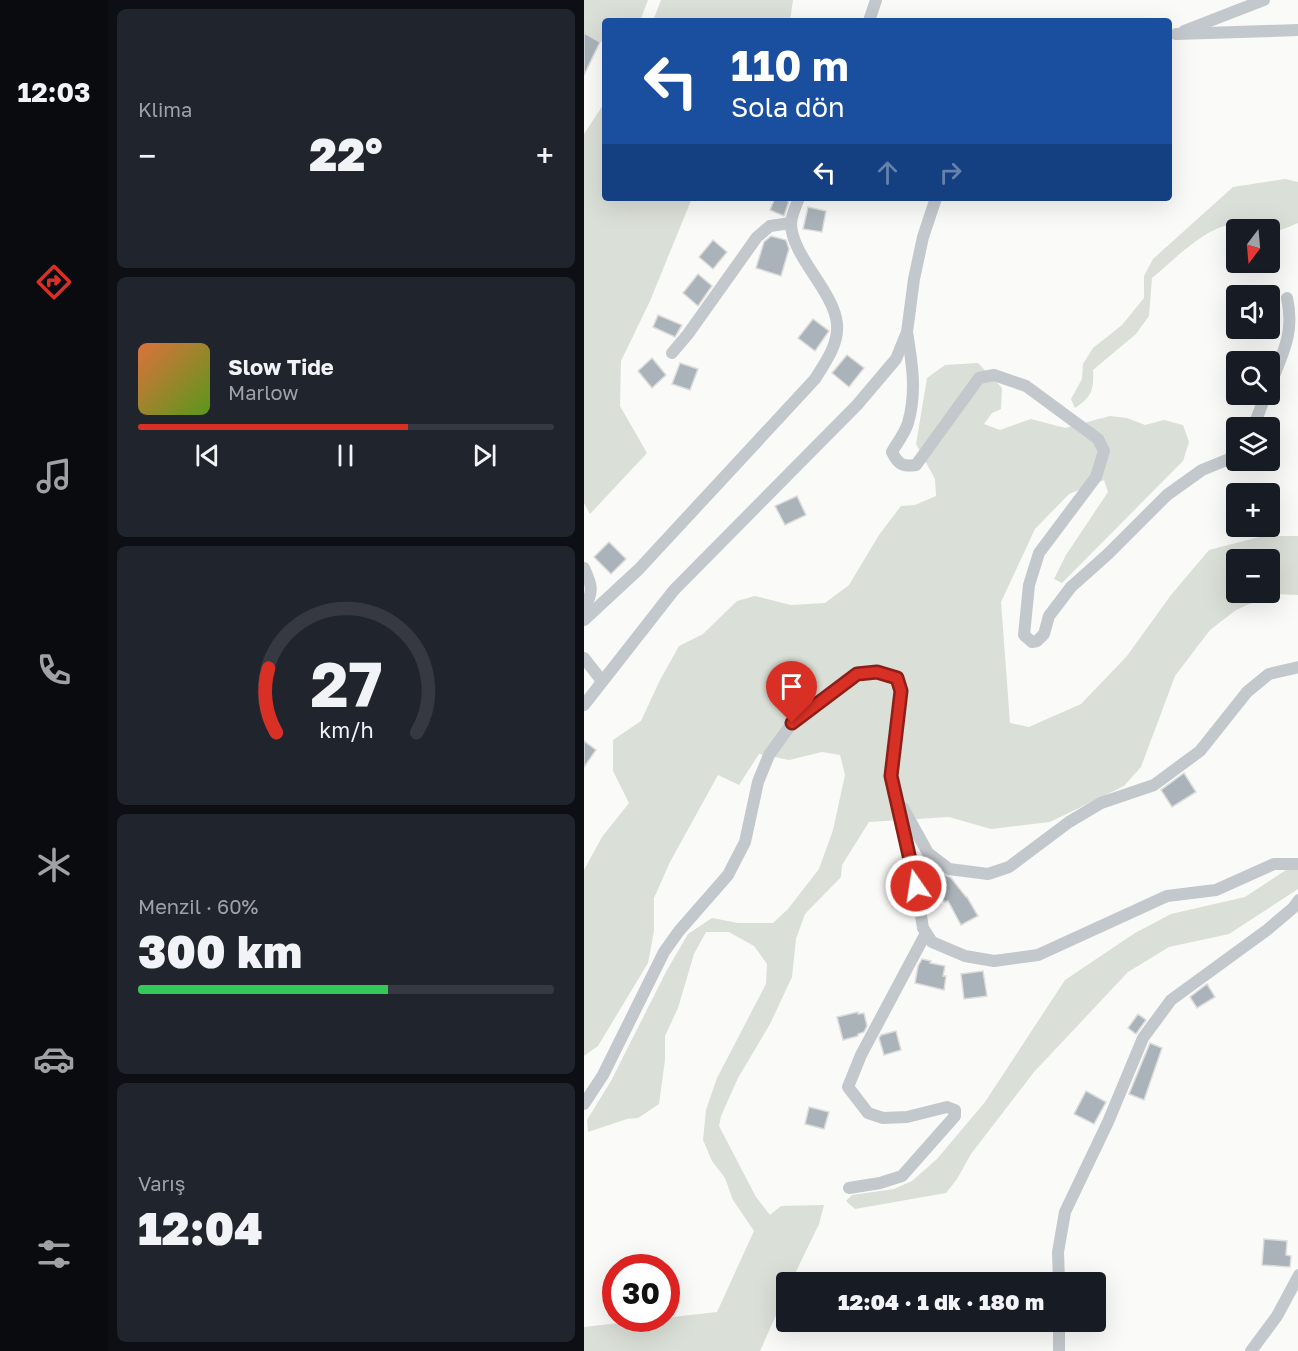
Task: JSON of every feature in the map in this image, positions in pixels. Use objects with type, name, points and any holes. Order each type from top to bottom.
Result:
[{"type":"street","points":[[870,18],[876,0]]},
{"type":"street","points":[[1173,35],[1264,0]]},
{"type":"street","points":[[1173,35],[1298,30]]},
{"type":"street","points":[[584,620],[639,569],[815,379],[832,351],[838,325],[832,305],[796,243],[791,224],[798,201]]},
{"type":"street","points":[[584,705],[674,590],[857,405],[896,358],[907,332],[914,279],[923,237],[935,201]]},
{"type":"street","points":[[672,352],[688,334],[757,237],[770,226],[791,224]]},
{"type":"street","points":[[1280,360],[1289,336],[1291,316],[1287,298]]},
{"type":"street","points":[[907,332],[914,376],[913,393],[908,424],[892,452],[898,463],[905,466],[916,465],[979,378],[994,375],[1026,386],[1098,438],[1103,451],[1096,477],[1039,553],[1029,585],[1024,634],[1032,642],[1037,641],[1044,634],[1049,616],[1071,587],[1167,495],[1202,471],[1226,460]]},
{"type":"street","points":[[584,568],[592,584],[589,600],[584,608]]},
{"type":"street","points":[[584,658],[602,681]]},
{"type":"street","points":[[895,794],[928,853],[949,869],[988,874],[1009,867],[1069,822],[1101,803],[1154,784],[1200,751],[1247,692],[1269,674],[1298,667]]},
{"type":"street","points":[[584,1104],[603,1075],[664,952],[679,931],[728,875],[745,842],[758,782],[769,755],[792,723],[857,674],[877,672],[897,678],[901,691],[891,776],[916,886],[923,928],[932,942],[965,956],[994,961],[1038,955],[1167,896],[1216,890],[1274,864],[1298,864]]},
{"type":"street","points":[[1059,1272],[1058,1252],[1065,1212],[1108,1122],[1143,1038],[1171,1000],[1267,930],[1298,900]]},
{"type":"street","points":[[849,1188],[880,1183],[902,1176],[955,1116],[955,1110],[947,1107],[907,1117],[883,1118],[868,1113],[848,1087],[861,1055],[926,933]]},
{"type":"street","points":[[1251,1351],[1295,1288],[1298,1275]]},
{"type":"street","points":[[1059,1332],[1059,1351]]},
{"type":"shaded area","points":[[584,0],[648,0],[641,18],[602,18],[602,41],[584,75]]},
{"type":"shaded area","points":[[661,0],[793,0],[790,18],[654,18]]},
{"type":"shaded area","points":[[602,107],[602,201],[691,201],[650,301],[621,361],[620,406],[647,453],[590,514],[584,503],[584,134]]},
{"type":"shaded area","points":[[1285,179],[1298,182],[1298,223],[1280,230],[1280,219],[1226,219],[1226,226],[1201,237],[1180,254],[1152,278],[1149,316],[1136,334],[1093,370],[1091,392],[1075,408],[1071,399],[1082,379],[1083,364],[1093,348],[1122,325],[1144,298],[1144,276],[1153,259],[1233,187]]},
{"type":"shaded area","points":[[978,363],[1002,388],[1001,409],[992,413],[984,424],[1000,430],[1031,419],[1065,428],[1110,416],[1127,418],[1145,425],[1164,420],[1183,425],[1189,442],[1183,461],[1062,583],[1054,579],[1066,555],[1108,492],[1104,480],[1069,494],[1035,529],[1001,602],[1010,723],[1029,727],[1081,704],[1127,656],[1171,595],[1209,550],[1259,537],[1298,536],[1298,595],[1280,594],[1280,549],[1226,549],[1226,603],[1252,603],[1236,610],[1210,630],[1175,676],[1141,767],[1124,786],[1050,822],[991,829],[949,817],[869,822],[842,865],[841,877],[805,914],[796,939],[792,977],[770,1024],[738,1078],[721,1116],[719,1126],[756,1197],[770,1215],[781,1206],[824,1205],[819,1224],[796,1272],[776,1272],[776,1315],[760,1351],[584,1351],[584,1327],[602,1325],[602,1332],[680,1332],[680,1316],[717,1312],[754,1231],[733,1200],[725,1178],[712,1161],[703,1140],[706,1110],[717,1078],[766,984],[767,964],[754,946],[729,932],[706,932],[694,954],[678,1008],[665,1036],[665,1060],[659,1104],[638,1118],[627,1119],[588,1132],[587,1120],[611,1081],[667,970],[688,934],[712,918],[738,923],[773,923],[788,909],[819,869],[833,830],[845,775],[840,755],[822,752],[789,760],[759,754],[739,785],[718,775],[670,862],[654,898],[654,931],[648,963],[598,1046],[584,1056],[584,870],[602,837],[629,803],[613,771],[613,740],[641,721],[679,646],[703,634],[737,601],[755,596],[791,605],[825,603],[849,585],[879,535],[901,506],[915,505],[936,496],[935,479],[916,444],[927,378],[945,365]]},
{"type":"shaded area","points":[[1298,862],[1298,889],[1229,934],[1169,947],[1128,972],[1034,1072],[971,1154],[946,1193],[855,1209],[846,1201],[852,1195],[894,1189],[912,1181],[937,1159],[985,1102],[1065,980],[1135,933],[1171,914],[1245,897]]},
{"type":"building","points":[[584,33],[600,42],[584,75]]},
{"type":"building","points":[[774,201],[789,201],[784,216],[770,210]]},
{"type":"building","points":[[808,207],[826,211],[822,232],[803,229]]},
{"type":"building","points":[[771,236],[786,240],[789,249],[781,276],[756,268],[764,242]]},
{"type":"building","points":[[713,240],[727,252],[713,269],[699,257]]},
{"type":"building","points":[[698,274],[712,286],[698,306],[683,293]]},
{"type":"building","points":[[658,315],[682,325],[675,337],[653,327]]},
{"type":"building","points":[[813,319],[829,331],[815,351],[798,338]]},
{"type":"building","points":[[847,355],[864,368],[849,387],[832,373]]},
{"type":"building","points":[[652,358],[666,375],[652,388],[638,371]]},
{"type":"building","points":[[680,363],[698,369],[690,390],[672,384]]},
{"type":"building","points":[[797,496],[806,515],[785,525],[775,506]]},
{"type":"building","points":[[609,542],[626,559],[611,574],[594,557]]},
{"type":"building","points":[[584,741],[596,750],[584,767]]},
{"type":"building","points":[[1184,773],[1196,792],[1172,807],[1161,790]]},
{"type":"building","points":[[937,874],[939,877],[942,874],[951,878],[967,897],[978,916],[961,925],[948,901],[945,902],[938,893],[930,899],[924,883]]},
{"type":"building","points":[[922,959],[945,966],[944,990],[915,983],[918,966]]},
{"type":"building","points":[[983,971],[987,996],[964,999],[961,974]]},
{"type":"building","points":[[1207,984],[1215,997],[1197,1008],[1190,997]]},
{"type":"building","points":[[858,1012],[858,1014],[864,1013],[867,1026],[864,1032],[843,1040],[837,1017]]},
{"type":"building","points":[[1138,1014],[1146,1020],[1136,1034],[1128,1028]]},
{"type":"building","points":[[896,1031],[901,1050],[884,1055],[879,1038],[881,1035]]},
{"type":"building","points":[[1150,1043],[1162,1048],[1144,1100],[1129,1094]]},
{"type":"building","points":[[1086,1091],[1106,1102],[1094,1124],[1074,1114]]},
{"type":"building","points":[[809,1107],[829,1112],[824,1129],[805,1124]]},
{"type":"building","points":[[1264,1239],[1287,1241],[1286,1255],[1291,1256],[1290,1267],[1262,1265]]},
{"type":"route","points":[[792,723],[857,674],[877,672],[897,678],[901,691],[891,776],[916,886]]}]
